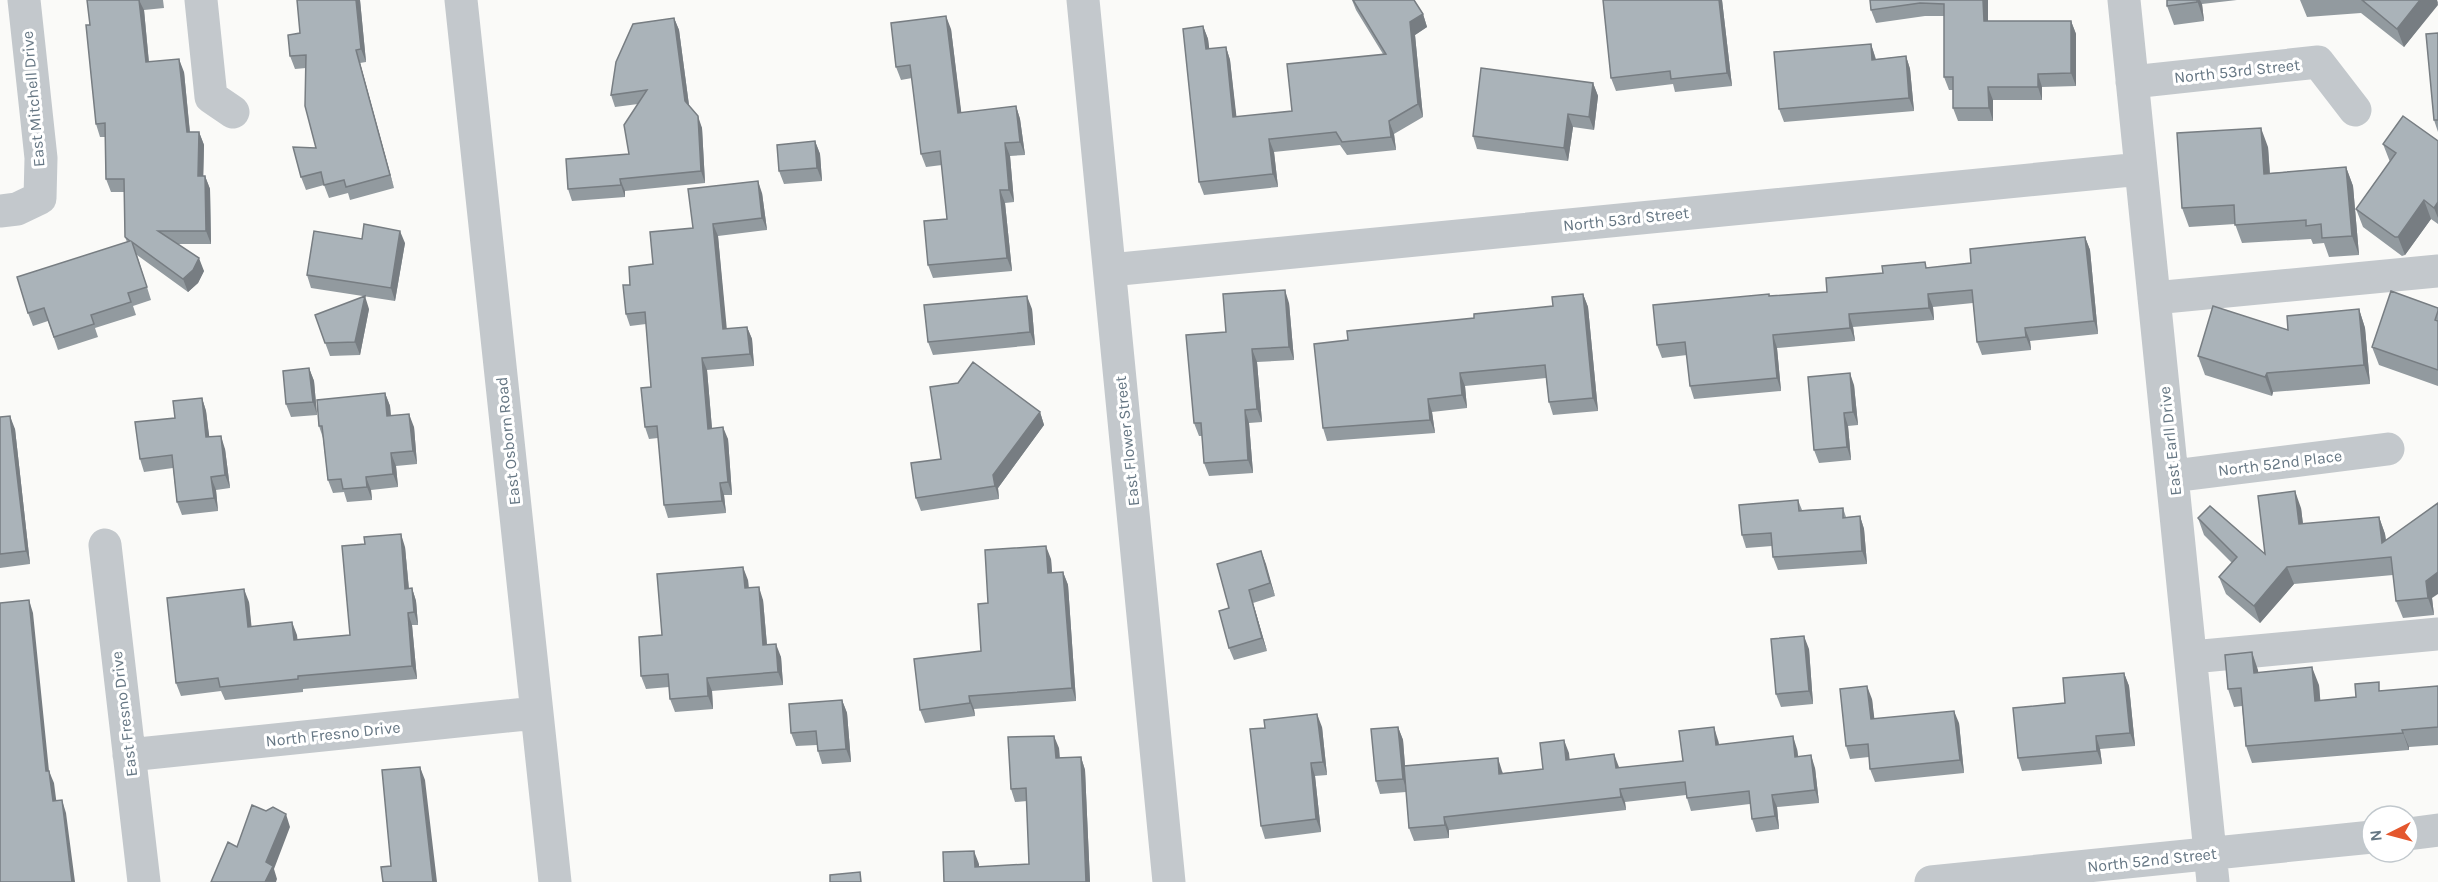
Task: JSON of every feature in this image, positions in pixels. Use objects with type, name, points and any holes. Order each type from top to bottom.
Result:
[{"type":"street","name":"East Mitchell Drive","points":[[0,210],[17,209],[40,198],[41,158],[24,0]]},
{"type":"street","points":[[201,0],[211,97],[233,112]]},
{"type":"street","name":"East Osborn Road","points":[[461,0],[555,882]]},
{"type":"street","name":"East Flower Street","points":[[1083,0],[1170,882]]},
{"type":"street","name":"East Earll Drive","points":[[2124,0],[2212,868]]},
{"type":"street","name":"North 53rd Street","points":[[2132,82],[2318,62],[2355,110]]},
{"type":"street","name":"North 53rd Street","points":[[1110,270],[2141,169]]},
{"type":"street","points":[[2154,298],[2438,271]]},
{"type":"street","name":"North 52nd Place","points":[[2174,476],[2388,449]]},
{"type":"street","name":"East Fresno Drive","points":[[105,545],[144,882]]},
{"type":"street","points":[[2192,657],[2438,634]]},
{"type":"street","name":"North Fresno Drive","points":[[129,755],[536,713]]},
{"type":"street","points":[[2420,833],[2438,831]]},
{"type":"street","name":"North 52nd Street","points":[[1931,882],[2212,868],[2360,839]]},
{"type":"building","points":[[87,0],[139,0],[146,62],[179,59],[187,132],[199,132],[198,176],[205,176],[206,231],[158,231],[199,258],[193,270],[183,279],[132,242],[147,287],[128,293],[131,302],[91,315],[94,324],[54,337],[44,308],[28,313],[17,277],[130,241],[125,237],[124,179],[106,179],[105,123],[96,124],[86,25],[90,25]]},
{"type":"building","points":[[297,0],[356,0],[361,49],[356,50],[390,175],[346,187],[344,180],[324,185],[321,172],[301,177],[293,147],[316,148],[305,106],[306,55],[290,56],[288,35],[300,33]]},
{"type":"building","points":[[1353,0],[1414,0],[1423,14],[1410,22],[1418,104],[1389,121],[1391,137],[1342,142],[1336,132],[1269,139],[1273,174],[1199,182],[1183,29],[1203,26],[1206,49],[1226,47],[1233,117],[1292,111],[1287,64],[1386,54]]},
{"type":"building","points":[[1603,0],[1719,0],[1727,73],[1671,79],[1670,71],[1611,78]]},
{"type":"building","points":[[1870,0],[1983,0],[1984,21],[2071,21],[2071,73],[2038,74],[2038,87],[1988,87],[1989,108],[1953,108],[1953,77],[1944,77],[1944,4],[1920,3],[1871,10]]},
{"type":"building","points":[[2167,0],[2197,0],[2197,2],[2167,6]]},
{"type":"building","points":[[2362,0],[2420,0],[2397,29]]},
{"type":"building","points":[[946,16],[958,113],[1016,106],[1020,142],[1005,143],[1009,190],[1000,190],[1007,258],[928,265],[924,221],[947,219],[940,151],[921,154],[910,65],[896,67],[891,23]]},
{"type":"building","points":[[674,18],[685,101],[698,116],[701,171],[620,179],[621,185],[568,189],[566,159],[629,154],[624,125],[647,90],[611,95],[616,62],[633,24]]},
{"type":"building","points":[[2438,33],[2438,120],[2434,120],[2426,34]]},
{"type":"building","points":[[1871,44],[1872,60],[1906,56],[1909,98],[1779,109],[1774,52]]},
{"type":"building","points":[[1481,68],[1593,83],[1589,117],[1568,114],[1564,148],[1473,136]]},
{"type":"building","points":[[2403,116],[2438,141],[2438,202],[2434,208],[2424,200],[2398,237],[2395,237],[2356,209],[2396,153],[2383,144]]},
{"type":"building","points":[[2261,128],[2264,174],[2346,167],[2352,236],[2322,238],[2321,224],[2306,226],[2306,220],[2235,225],[2234,205],[2182,208],[2177,133]]},
{"type":"building","points":[[815,141],[817,168],[779,171],[777,145]]},
{"type":"building","points":[[758,181],[762,218],[713,224],[723,329],[747,327],[750,354],[702,358],[708,429],[723,427],[728,482],[720,483],[722,501],[664,505],[657,426],[645,427],[641,388],[651,387],[645,312],[626,314],[623,285],[630,285],[629,267],[653,264],[650,232],[693,228],[688,189]]},
{"type":"building","points":[[364,224],[400,231],[391,288],[307,275],[314,231],[362,239]]},
{"type":"building","points":[[2085,237],[2094,321],[2025,328],[2026,337],[1977,342],[1972,290],[1928,294],[1929,308],[1849,314],[1850,328],[1773,335],[1777,378],[1690,386],[1685,342],[1657,345],[1653,305],[1769,294],[1769,296],[1827,292],[1826,278],[1883,273],[1882,266],[1925,262],[1926,268],[1971,263],[1970,249]]},
{"type":"building","points":[[1285,290],[1289,347],[1252,349],[1257,409],[1245,410],[1248,460],[1204,463],[1201,423],[1194,423],[1186,335],[1226,332],[1223,294]]},
{"type":"building","points":[[2391,291],[2438,308],[2435,320],[2438,321],[2438,370],[2372,347]]},
{"type":"building","points":[[1583,294],[1593,398],[1549,402],[1545,365],[1460,373],[1462,395],[1428,399],[1430,420],[1323,428],[1314,344],[1348,340],[1347,331],[1474,318],[1474,314],[1553,306],[1552,297]]},
{"type":"building","points":[[365,296],[355,342],[325,343],[315,315]]},
{"type":"building","points":[[1027,296],[1030,332],[928,342],[924,305]]},
{"type":"building","points":[[2213,306],[2288,330],[2287,316],[2359,309],[2364,365],[2267,373],[2265,377],[2198,356]]},
{"type":"building","points":[[973,362],[1040,412],[993,475],[995,486],[916,498],[911,463],[941,459],[930,387],[958,383]]},
{"type":"building","points":[[309,368],[313,402],[286,404],[283,371]]},
{"type":"building","points":[[1850,373],[1853,412],[1844,413],[1847,447],[1814,450],[1808,377]]},
{"type":"building","points":[[385,393],[387,416],[409,414],[413,451],[391,453],[393,474],[366,477],[367,487],[343,489],[341,479],[328,480],[317,400]]},
{"type":"building","points":[[202,398],[206,437],[221,436],[225,475],[211,477],[214,498],[177,502],[172,455],[140,459],[135,422],[175,418],[173,401]]},
{"type":"building","points":[[10,416],[26,551],[0,554],[0,417]]},
{"type":"building","points":[[2295,491],[2299,524],[2379,517],[2382,543],[2438,503],[2438,572],[2426,581],[2428,598],[2396,601],[2391,557],[2287,567],[2254,606],[2219,577],[2237,557],[2198,518],[2210,506],[2265,554],[2258,496]]},
{"type":"building","points":[[1798,500],[1799,511],[1843,508],[1843,518],[1860,516],[1862,551],[1773,557],[1771,533],[1742,535],[1739,505]]},
{"type":"building","points":[[401,534],[405,589],[412,588],[414,612],[408,613],[412,666],[298,676],[298,679],[220,687],[218,678],[176,683],[167,598],[244,589],[248,627],[292,622],[294,640],[350,635],[342,546],[365,544],[364,537]]},
{"type":"building","points":[[1046,546],[1048,573],[1063,572],[1072,688],[969,696],[970,703],[920,710],[914,659],[981,651],[978,604],[988,603],[985,550]]},
{"type":"building","points":[[1261,551],[1270,583],[1249,590],[1262,638],[1229,648],[1219,611],[1229,608],[1217,564]]},
{"type":"building","points":[[743,567],[745,588],[759,587],[763,645],[776,644],[778,672],[707,678],[708,696],[670,699],[668,674],[641,676],[639,637],[662,635],[657,574]]},
{"type":"building","points":[[29,600],[46,771],[49,771],[53,801],[62,800],[72,882],[0,882],[0,603]]},
{"type":"building","points":[[1804,636],[1809,691],[1776,694],[1771,639]]},
{"type":"building","points":[[2252,652],[2254,673],[2312,667],[2315,701],[2356,697],[2355,684],[2379,682],[2379,691],[2438,686],[2438,727],[2402,730],[2403,733],[2246,746],[2241,688],[2228,689],[2225,655]]},
{"type":"building","points":[[2124,673],[2130,733],[2096,736],[2097,751],[2018,758],[2013,708],[2065,703],[2063,678]]},
{"type":"building","points":[[1867,686],[1871,719],[1954,711],[1960,760],[1870,769],[1868,744],[1846,746],[1840,689]]},
{"type":"building","points":[[842,700],[846,749],[818,751],[816,731],[791,733],[789,704]]},
{"type":"building","points":[[1317,714],[1323,762],[1311,763],[1316,819],[1261,826],[1250,729],[1265,728],[1264,720]]},
{"type":"building","points":[[1398,727],[1403,779],[1376,781],[1371,729]]},
{"type":"building","points":[[1714,727],[1716,745],[1793,736],[1795,757],[1811,755],[1815,790],[1772,795],[1775,816],[1752,819],[1749,791],[1687,798],[1685,782],[1620,789],[1621,797],[1444,817],[1445,825],[1409,828],[1404,766],[1498,758],[1499,774],[1543,769],[1540,743],[1564,740],[1566,760],[1614,754],[1616,768],[1683,761],[1679,731]]},
{"type":"building","points":[[1054,736],[1056,758],[1081,757],[1086,882],[944,882],[943,852],[974,851],[975,867],[1029,864],[1026,788],[1011,789],[1008,737]]},
{"type":"building","points":[[420,767],[433,882],[383,882],[381,867],[391,866],[382,770]]},
{"type":"building","points":[[252,805],[266,811],[273,807],[286,814],[266,862],[273,866],[265,882],[211,882],[228,842],[237,847]]},
{"type":"building","points":[[860,872],[861,882],[830,882],[830,875]]}]
